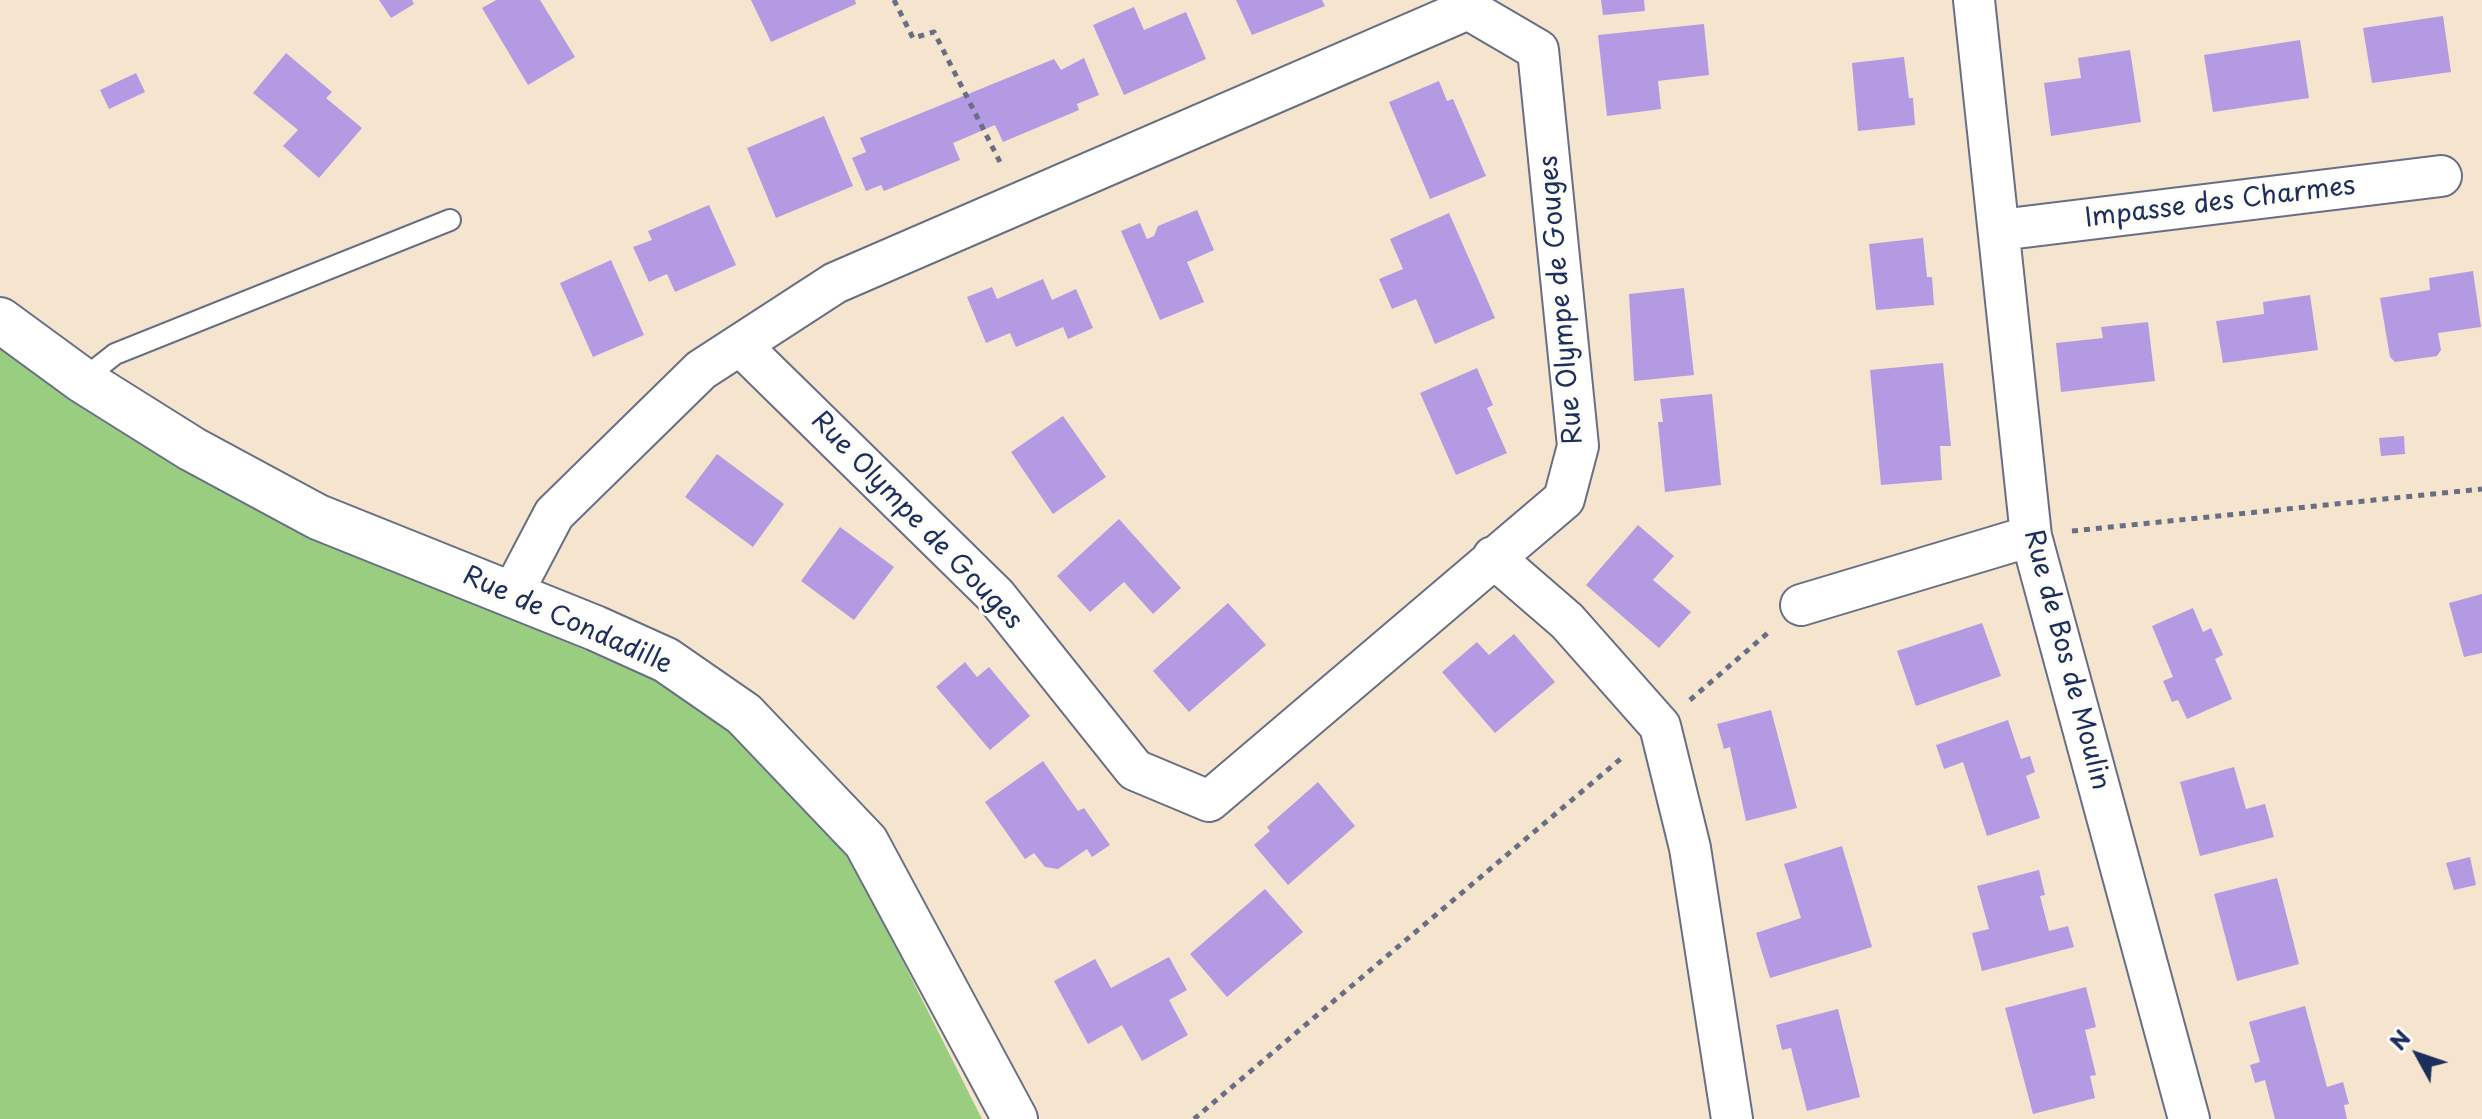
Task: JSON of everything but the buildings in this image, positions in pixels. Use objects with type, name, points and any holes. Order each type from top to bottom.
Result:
[{"type":"street","name":"Rue de Bos de Moulin","points":[[1974,0],[2031,536],[2189,1119]]},
{"type":"street","name":"Rue Olympe de Gouges","points":[[512,594],[554,514],[701,370],[835,283],[1468,9],[1538,50],[1578,446],[1564,499],[1209,801],[1135,770],[996,596],[741,346]]},
{"type":"street","name":"Impasse des Charmes","points":[[2000,230],[2441,176]]},
{"type":"street","name":"Rue de Condadille","points":[[0,320],[82,380],[192,449],[318,517],[595,628],[666,660],[744,714],[866,842],[1015,1119]]},
{"type":"street","points":[[1801,605],[2031,536]]},
{"type":"street","points":[[1493,557],[1567,621],[1660,726],[1690,848],[1732,1119]]},
{"type":"lane","points":[[82,380],[115,354],[450,220]]},
{"type":"path","points":[[894,0],[913,38],[934,32],[1021,203]]},
{"type":"path","points":[[2031,536],[2482,489]]},
{"type":"path","points":[[1194,1119],[1801,605]]},
{"type":"green space","points":[[0,344],[309,530],[663,684],[748,742],[839,834],[982,1119],[0,1119]]}]
